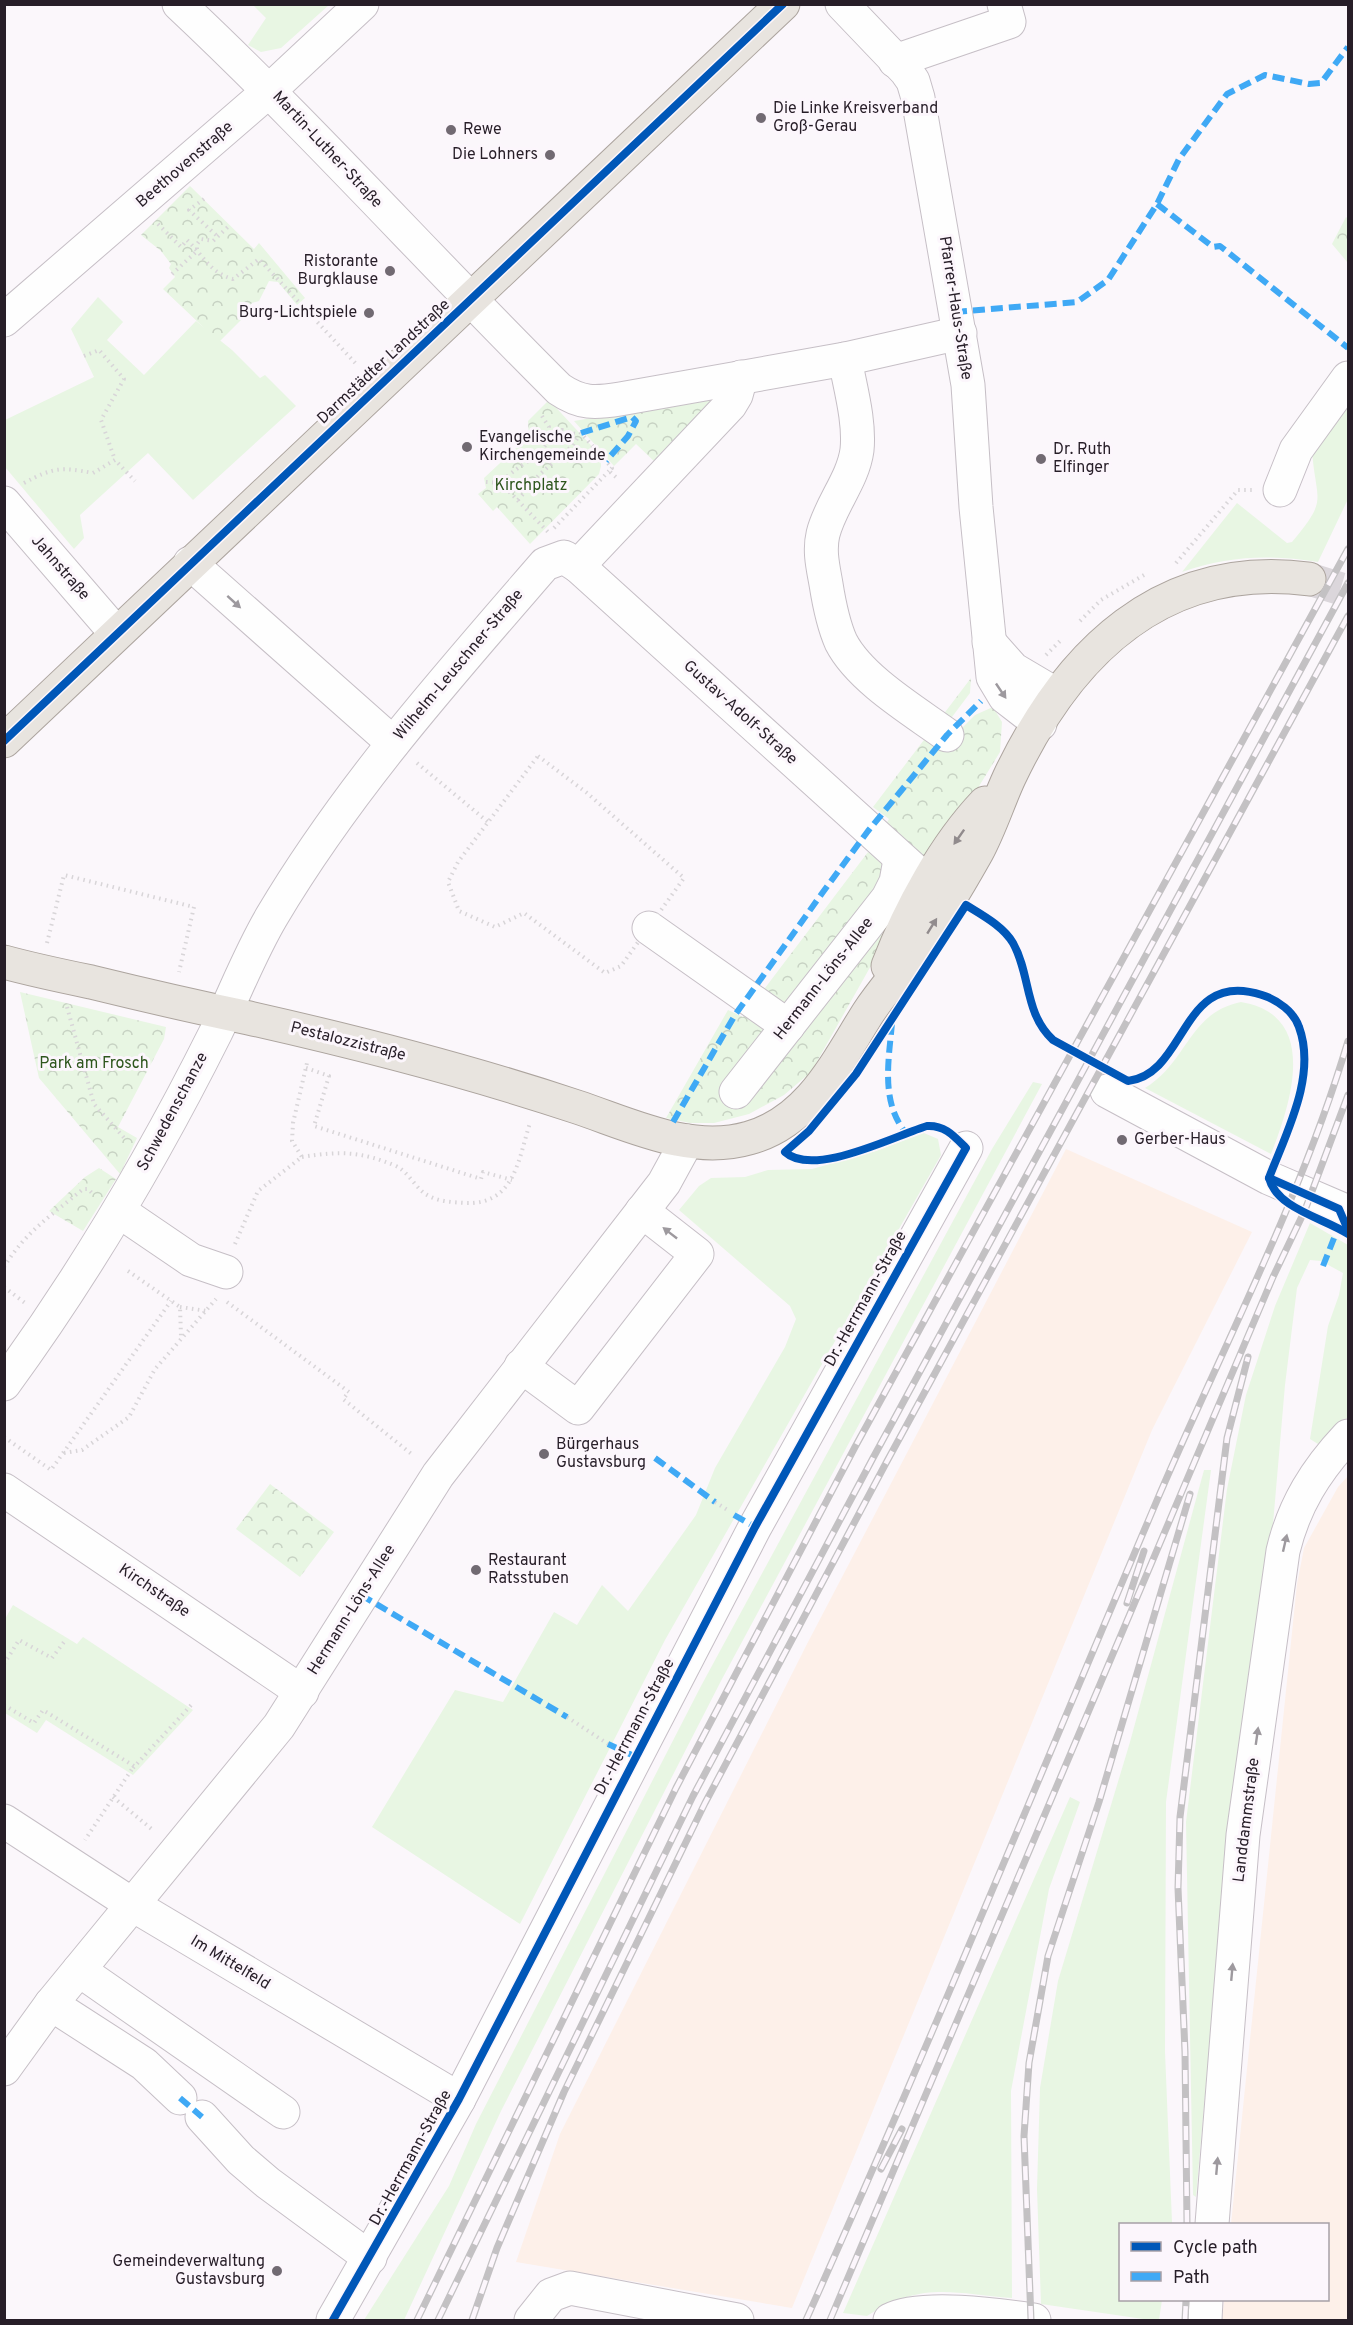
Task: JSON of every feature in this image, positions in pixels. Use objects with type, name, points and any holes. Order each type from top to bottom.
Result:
[{"type":"main road","name":"Darmstädter Landstraße","points":[[4,741],[783,4]]},
{"type":"main road","name":"Pestalozzistraße","points":[[4,962],[315,1033],[484,1076],[666,1137],[721,1143],[747,1139],[788,1120],[809,1102],[829,1077],[872,1007],[921,943],[990,827],[1010,776],[1073,672],[1085,637],[1200,587],[1263,575],[1309,579]]},
{"type":"street","name":"Martin-Luther-Straße","points":[[179,4],[270,90],[469,300]]},
{"type":"street","name":"Beethovenstraße","points":[[4,320],[270,90],[362,4]]},
{"type":"street","name":"Pfarrer-Haus-Straße","points":[[843,4],[913,81],[924,119],[968,385],[992,670],[997,688],[1018,710],[1040,724]]},
{"type":"street","points":[[895,61],[1009,22],[1004,4]]},
{"type":"street","points":[[469,300],[559,389],[574,399],[587,403],[604,402],[845,359],[960,333]]},
{"type":"street","points":[[845,359],[858,438],[854,464],[823,533],[820,550],[835,626],[842,644],[860,666],[888,692],[947,735]]},
{"type":"street","points":[[578,566],[730,405],[736,395],[741,377]]},
{"type":"street","points":[[1280,490],[1296,450],[1348,378]]},
{"type":"street","name":"Jahnstraße","points":[[9,495],[116,633]]},
{"type":"street","name":"Wilhelm-Leuschner-Straße","points":[[225,1013],[273,914],[335,820],[393,743],[546,564],[564,557],[578,566]]},
{"type":"street","points":[[190,563],[393,743]]},
{"type":"street","name":"Gustav-Adolf-Straße","points":[[578,566],[911,869]]},
{"type":"street","points":[[989,642],[1013,669],[1057,695]]},
{"type":"street","name":"Hermann-Löns-Allee","points":[[736,1092],[888,898],[896,882],[911,869]]},
{"type":"street","points":[[649,927],[788,1026]]},
{"type":"street","name":"Schwedenschanze","points":[[4,1384],[50,1321],[110,1206],[149,1157],[225,1013]]},
{"type":"street","points":[[1107,1091],[1293,1190],[1348,1212]]},
{"type":"street","name":"Hermann-Löns-Allee","points":[[4,2069],[51,2004],[279,1726],[438,1475],[642,1211],[671,1172],[687,1141]]},
{"type":"street","name":"Dr.-Herrmann-Straße","points":[[333,2320],[459,2099],[755,1527],[966,1148]]},
{"type":"street","points":[[110,1206],[191,1260],[226,1272]]},
{"type":"street","points":[[521,1366],[578,1408],[697,1254],[642,1211]]},
{"type":"street","name":"Landdammstraße","points":[[1212,2223],[1243,1835],[1283,1551],[1296,1509],[1310,1482],[1348,1436]]},
{"type":"street","name":"Kirchstraße","points":[[4,1490],[302,1692]]},
{"type":"street","name":"Im Mittelfeld","points":[[4,1821],[133,1905],[459,2099]]},
{"type":"street","points":[[79,1970],[283,2112]]},
{"type":"street","points":[[51,2004],[144,2064],[241,2160],[268,2183],[370,2258]]},
{"type":"street","points":[[531,2320],[551,2295],[570,2288],[737,2320]]},
{"type":"street","points":[[1204,2320],[1206,2301]]},
{"type":"street","points":[[890,2320],[899,2316],[934,2310],[1034,2320]]},
{"type":"path","points":[[204,199],[189,210],[217,236]]},
{"type":"path","points":[[156,222],[181,247],[187,240],[213,270],[233,279],[259,259],[362,372]]},
{"type":"path","points":[[172,274],[197,251],[197,244],[201,239],[213,241],[230,225]]},
{"type":"path","points":[[84,356],[99,350],[124,379],[101,420],[115,459],[135,481]]},
{"type":"path","points":[[486,482],[501,483],[549,533],[612,468],[580,434],[563,410],[574,399]]},
{"type":"path","points":[[501,483],[522,462],[540,451],[547,439],[549,427],[542,416]]},
{"type":"path","points":[[547,439],[567,430],[580,434]]},
{"type":"path","points":[[518,500],[539,476],[573,445],[580,434]]},
{"type":"path","points":[[9,495],[44,472],[63,467],[93,473],[115,459]]},
{"type":"path","points":[[609,471],[639,501]]},
{"type":"path","points":[[1166,567],[1176,563],[1238,490],[1280,490]]},
{"type":"path","points":[[1085,637],[1101,600],[1134,579],[1155,571]]},
{"type":"path","points":[[1038,657],[1049,652],[1065,635]]},
{"type":"path","points":[[393,743],[488,822]]},
{"type":"path","points":[[538,756],[587,793],[684,878],[649,927],[621,966],[605,973],[524,914],[495,927],[459,911],[448,882],[458,862],[538,756]]},
{"type":"path","points":[[45,953],[64,875],[194,907],[178,973]]},
{"type":"path","points":[[67,1005],[94,1104],[126,1141],[149,1157]]},
{"type":"path","points":[[302,1157],[292,1142],[293,1124],[309,1060]]},
{"type":"path","points":[[306,1068],[329,1076],[314,1126],[481,1179],[483,1172],[512,1180]]},
{"type":"path","points":[[226,1272],[240,1230],[258,1191],[302,1157],[342,1151],[370,1156],[398,1167],[411,1176],[427,1195],[452,1202],[471,1203],[494,1198],[512,1180],[533,1112]]},
{"type":"path","points":[[785,1152],[796,1160],[813,1162],[849,1153],[927,1126],[937,1126],[948,1131],[966,1148]]},
{"type":"path","points":[[4,1267],[26,1235],[83,1189],[88,1189],[110,1206]]},
{"type":"path","points":[[128,1271],[180,1307],[207,1311]]},
{"type":"path","points":[[64,1453],[82,1450],[129,1417],[155,1369],[218,1296],[348,1392],[343,1399],[438,1475]]},
{"type":"path","points":[[4,1437],[51,1470],[171,1301]]},
{"type":"path","points":[[180,1307],[181,1337]]},
{"type":"path","points":[[715,1502],[734,1515]]},
{"type":"path","points":[[4,1664],[19,1640],[52,1658],[64,1642]]},
{"type":"path","points":[[70,1863],[132,1768],[194,1702]]},
{"type":"path","points":[[4,1705],[34,1723],[43,1710],[134,1766],[132,1768]]},
{"type":"path","points":[[567,1717],[608,1744]]},
{"type":"path","points":[[113,1797],[177,1850]]},
{"type":"shaded area","points":[[1066,1149],[1252,1232],[1152,1430],[792,2308],[516,2262],[560,2134],[807,1644]]},
{"type":"shaded area","points":[[1348,1476],[1348,2320],[1222,2320],[1224,2301],[1329,2301],[1329,2223],[1231,2223],[1297,1584],[1304,1548],[1338,1487]]},
{"type":"green space","points":[[253,5],[329,5],[281,48],[261,52],[248,45],[266,18]]},
{"type":"green space","points":[[190,186],[254,249],[259,243],[305,298],[297,305],[278,282],[269,281],[259,301],[252,303],[242,314],[243,318],[219,342],[163,289],[175,277],[169,268],[171,264],[161,251],[141,235]]},
{"type":"green space","points":[[1346,217],[1348,219],[1348,263],[1332,244]]},
{"type":"green space","points":[[98,297],[123,322],[107,340],[144,375],[196,321],[232,350],[260,378],[265,375],[296,406],[193,500],[148,453],[80,515],[84,538],[74,549],[5,467],[5,420],[94,377],[71,329]]},
{"type":"green space","points":[[722,396],[657,464],[636,444],[614,466],[574,421]]},
{"type":"green space","points":[[1348,397],[1348,499],[1318,562],[1301,559],[1249,558],[1216,563],[1182,572],[1237,503],[1287,543],[1292,542],[1316,508],[1317,491],[1312,451]]},
{"type":"green space","name":"Kirchplatz","points":[[549,400],[600,455],[601,466],[599,474],[530,544],[497,507],[493,511],[478,494],[486,488],[484,478],[529,436],[528,421]]},
{"type":"green space","points":[[971,678],[970,693],[937,737],[954,736],[975,715],[993,707],[1002,722],[1000,752],[927,871],[881,832],[889,819],[873,807]]},
{"type":"green space","points":[[868,852],[907,881],[890,932],[811,1072],[784,1095],[749,1114],[714,1123],[690,1123],[666,1118],[728,1010],[743,1017]]},
{"type":"green space","name":"Park am Frosch","points":[[20,992],[166,1027],[164,1039],[118,1127],[137,1138],[120,1174],[39,1078]]},
{"type":"green space","points":[[1241,1002],[1266,1010],[1282,1024],[1290,1042],[1293,1064],[1291,1087],[1286,1111],[1271,1154],[1145,1088],[1171,1065],[1210,1016],[1223,1008]]},
{"type":"green space","points":[[1033,1082],[1042,1084],[722,1679],[501,2111],[404,2320],[364,2320],[449,2186],[476,2124],[701,1686],[992,1149]]},
{"type":"green space","points":[[924,1133],[938,1139],[941,1155],[665,1640],[520,1924],[372,1827],[455,1690],[503,1702],[554,1612],[577,1625],[602,1585],[628,1611],[696,1515],[715,1468],[785,1347],[796,1319],[790,1306],[679,1210],[699,1186],[711,1178],[745,1177],[768,1170],[812,1169],[876,1151]]},
{"type":"green space","points":[[99,1168],[116,1179],[83,1231],[49,1211],[85,1177]]},
{"type":"green space","points":[[1310,1223],[1348,1245],[1348,1417],[1318,1444],[1310,1439],[1328,1326],[1339,1295],[1343,1273],[1321,1261],[1310,1260],[1297,1288],[1285,1385],[1273,1524],[1262,1577],[1247,1694],[1218,1948],[1196,2197],[1193,2195],[1186,1822],[1227,1489],[1246,1395],[1275,1306]]},
{"type":"green space","points":[[1204,1470],[1211,1470],[1166,1802],[1165,2052],[1172,2223],[1119,2223],[1119,2301],[1162,2301],[1159,2320],[1041,2304],[1037,2189],[1040,2088],[1058,1981],[1130,1742]]},
{"type":"green space","points":[[270,1484],[334,1532],[300,1577],[236,1529]]},
{"type":"green space","points":[[13,1605],[77,1644],[83,1637],[193,1710],[133,1775],[46,1720],[37,1733],[5,1713],[5,1619]]},
{"type":"green space","points":[[1070,1797],[1080,1802],[1049,1889],[1011,2091],[1012,2298],[937,2292],[904,2298],[867,2316],[843,2313]]},
{"type":"tunnel","points":[[1309,579],[1348,591]]},
{"type":"railway","points":[[417,2320],[676,1788],[855,1447],[1348,549]]},
{"type":"railway","points":[[438,2320],[693,1796],[873,1458],[1348,583]]},
{"type":"railway","points":[[472,2320],[497,2248],[564,2092],[705,1803],[886,1463],[1348,616]]},
{"type":"railway","points":[[806,2320],[939,2016],[1155,1505],[1283,1217],[1329,1100],[1348,1041]]},
{"type":"railway","points":[[830,2320],[1273,1277],[1305,1210],[1348,1095]]},
{"type":"railway","points":[[1187,2223],[1185,2052],[1178,1888],[1180,1817],[1227,1438],[1248,1357]]},
{"type":"railway","points":[[1031,2320],[1024,2136],[1029,2063],[1048,1956],[1099,1802],[1190,1494]]},
{"type":"railway","points":[[1127,1603],[1144,1551]]},
{"type":"railway","points":[[881,2169],[902,2129]]},
{"type":"railway","points":[[1185,2320],[1186,2301]]},
{"type":"marked path","points":[[955,312],[1077,302],[1108,280],[1157,204],[1179,159],[1227,94],[1265,75],[1309,84],[1321,83],[1348,47]]},
{"type":"marked path","points":[[1157,204],[1213,247],[1220,246],[1348,348]]},
{"type":"marked path","points":[[581,433],[632,417],[636,421],[628,436],[606,461]]},
{"type":"marked path","points":[[673,1122],[735,1015],[823,892],[868,831],[947,735],[981,701]]},
{"type":"marked path","points":[[892,1023],[888,1065],[889,1094],[892,1108],[906,1133]]},
{"type":"marked path","points":[[1323,1266],[1338,1228]]},
{"type":"marked path","points":[[655,1458],[715,1502]]},
{"type":"marked path","points":[[734,1515],[755,1527]]},
{"type":"marked path","points":[[361,1595],[567,1717]]},
{"type":"marked path","points":[[608,1744],[634,1756]]},
{"type":"marked path","points":[[180,2098],[202,2117]]},
{"type":"cycle path","points":[[4,741],[783,4]]},
{"type":"cycle path","points":[[333,2320],[459,2099],[755,1527],[966,1148],[944,1129],[927,1126],[834,1158],[798,1159],[785,1152],[809,1131],[856,1074],[966,905],[998,926],[1013,943],[1023,968],[1032,1006],[1037,1018],[1053,1040],[1128,1081],[1148,1074],[1163,1061],[1199,1008],[1215,996],[1235,991],[1262,995],[1285,1007],[1299,1027],[1304,1046],[1304,1065],[1297,1104],[1269,1178],[1281,1198],[1302,1212],[1348,1234]]},
{"type":"cycle path","points":[[1269,1178],[1339,1209],[1348,1230]]},
{"type":"place","name":"Die Linke Kreisverband Groß-Gerau","points":[[761,118]]},
{"type":"place","name":"Rewe","points":[[451,130]]},
{"type":"place","name":"Die Lohners","points":[[550,155]]},
{"type":"place","name":"Ristorante Burgklause","points":[[390,271]]},
{"type":"place","name":"Burg-Lichtspiele","points":[[369,313]]},
{"type":"place","name":"Evangelische Kirchengemeinde","points":[[467,447]]},
{"type":"place","name":"Dr. Ruth Elfinger","points":[[1041,459]]},
{"type":"place","name":"Gerber-Haus","points":[[1122,1140]]},
{"type":"place","name":"Bürgerhaus Gustavsburg","points":[[544,1454]]},
{"type":"place","name":"Restaurant Ratsstuben","points":[[476,1570]]},
{"type":"place","name":"Gemeindeverwaltung Gustavsburg","points":[[277,2271]]}]
